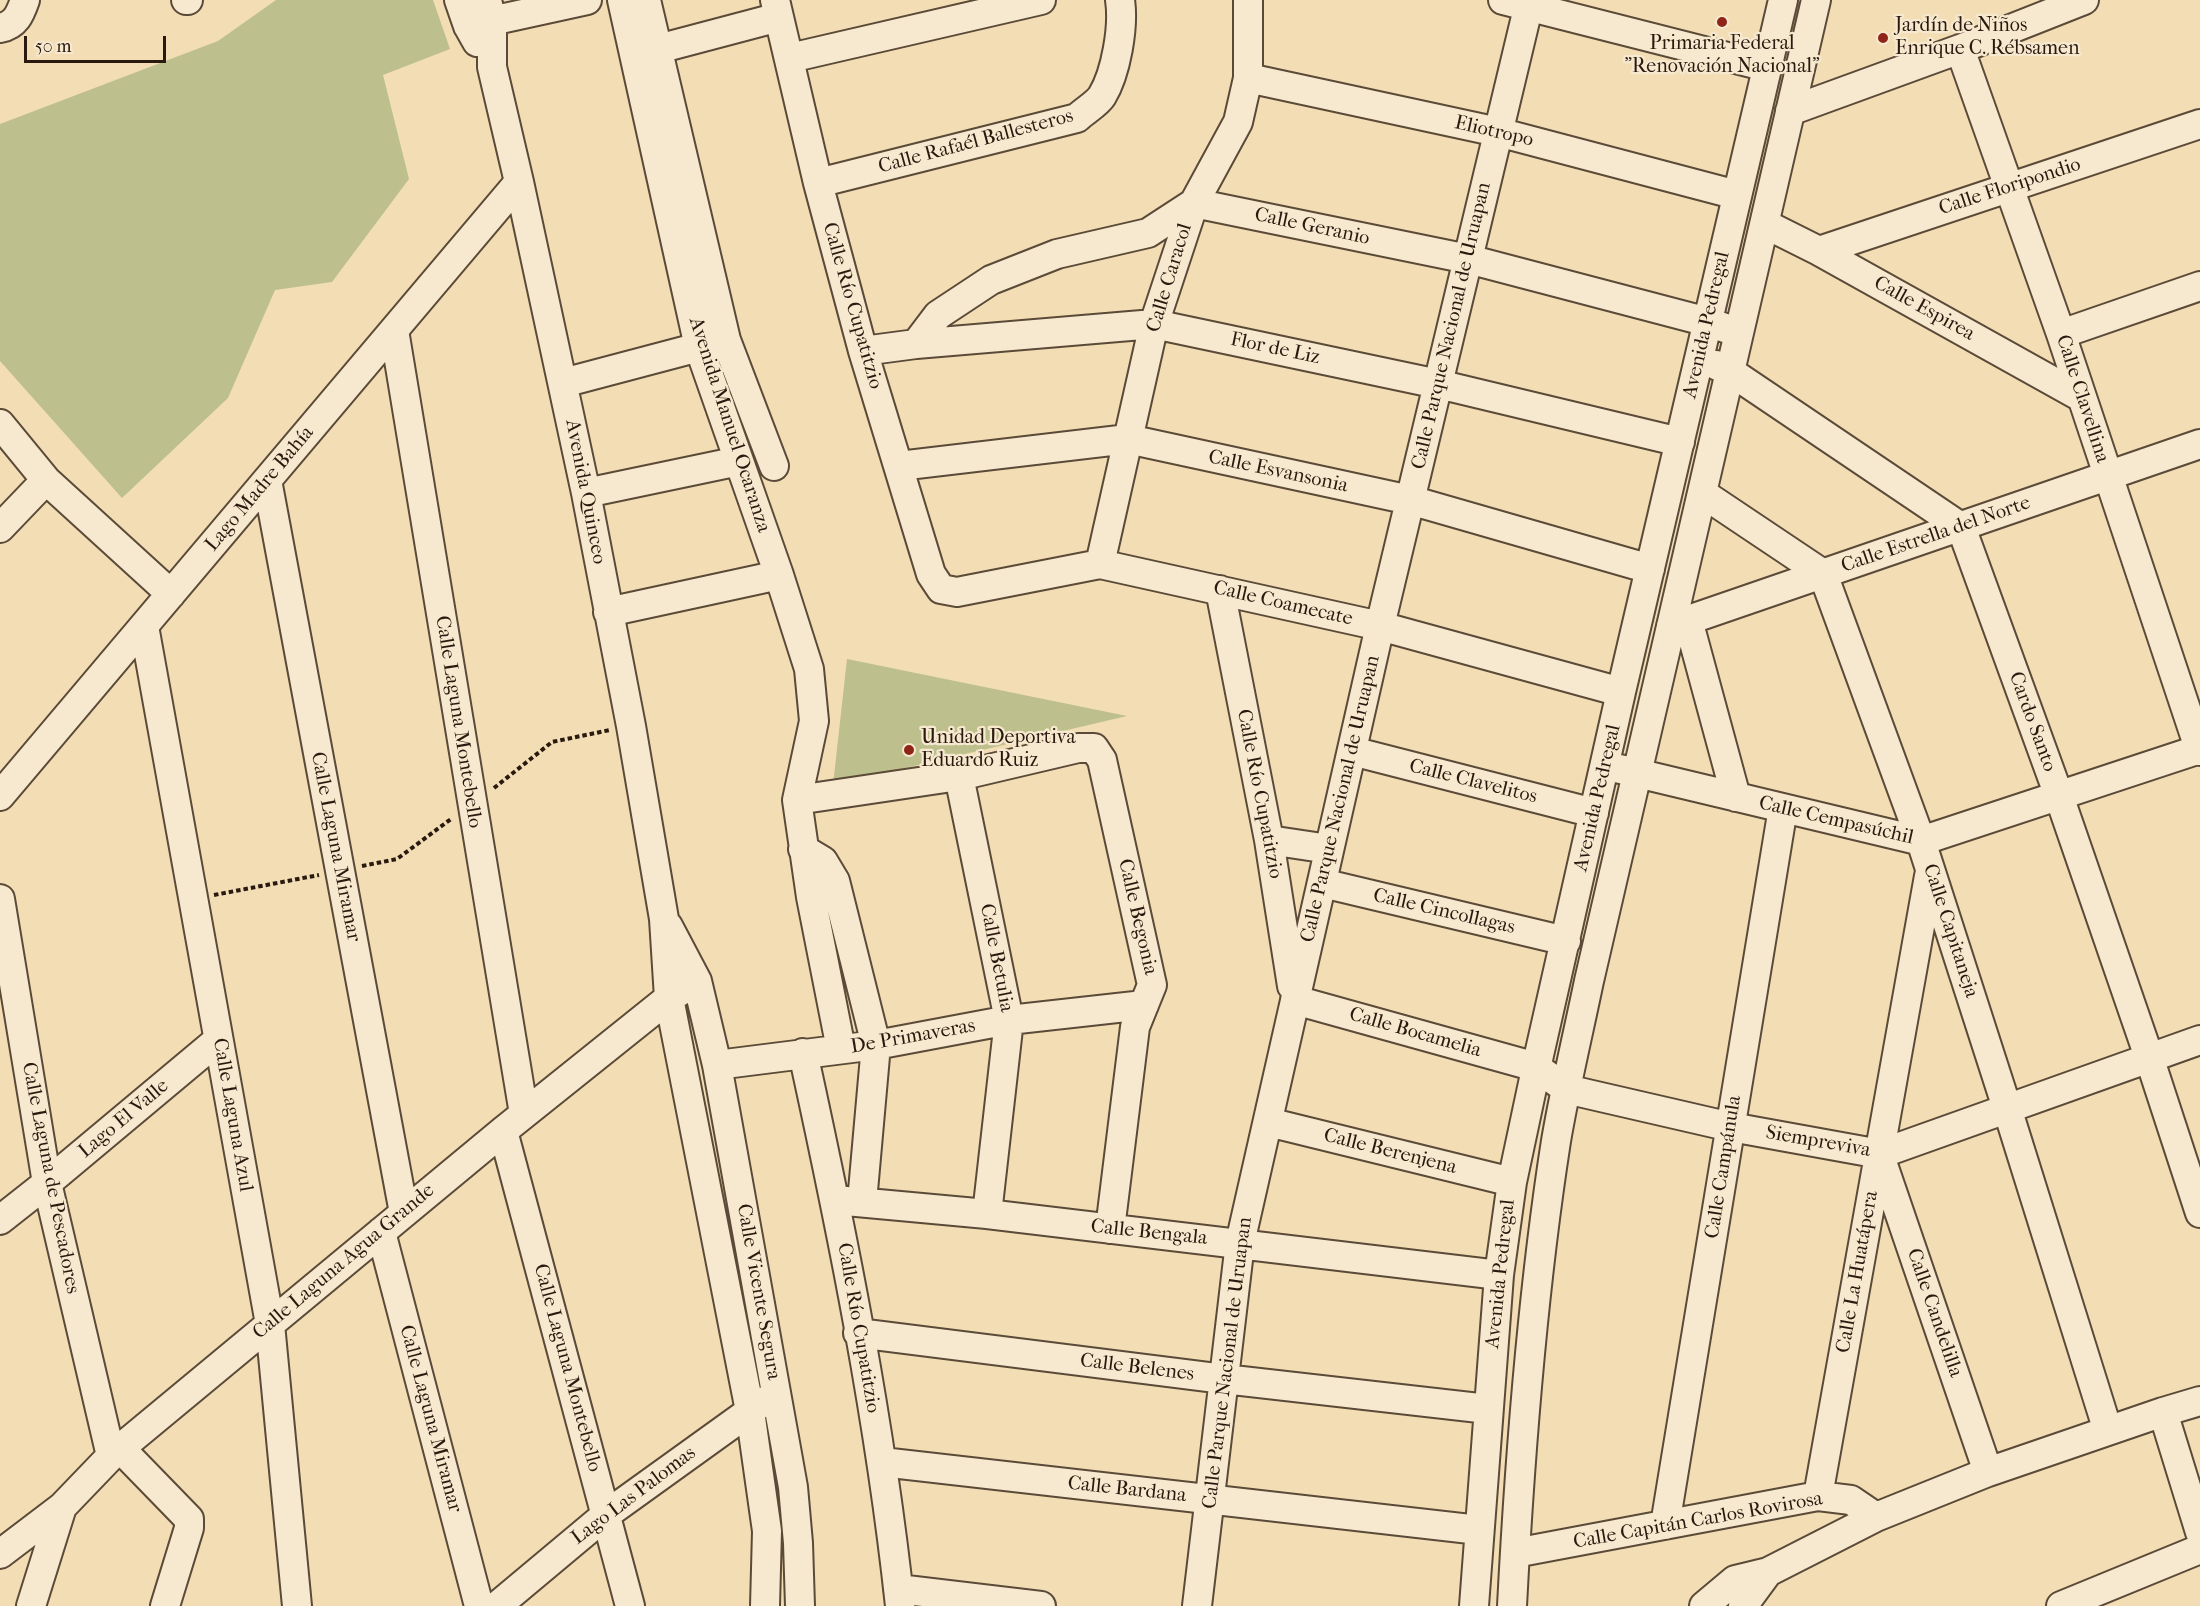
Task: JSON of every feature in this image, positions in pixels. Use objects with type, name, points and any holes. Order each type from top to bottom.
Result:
[{"type":"street","points":[[477,12],[587,0]]},
{"type":"street","name":"Avenida Manuel Ocaranza","points":[[622,0],[712,344],[739,462],[779,574],[809,669],[814,721],[797,800],[803,849],[841,1049]]},
{"type":"street","name":"Avenida Manuel Ocaranza","points":[[646,0],[658,49],[712,344],[774,466]]},
{"type":"street","points":[[790,58],[1041,0]]},
{"type":"street","name":"Calle Rafaél Ballesteros","points":[[818,183],[1077,118],[1101,97],[1117,55],[1122,11],[1120,0]]},
{"type":"street","name":"Calle Caracol","points":[[1100,564],[1154,324],[1194,203],[1238,122],[1248,78],[1248,0]]},
{"type":"street","name":"Avenida Pedregal","points":[[1474,1606],[1499,1275],[1512,1182],[1621,692],[1783,0]]},
{"type":"street","name":"Avenida Pedregal","points":[[1512,1606],[1518,1487],[1533,1324],[1556,1141],[1638,773],[1680,623],[1702,493],[1816,0]]},
{"type":"street","points":[[1790,111],[1960,49],[2084,0]]},
{"type":"street","points":[[1520,2],[1767,67]]},
{"type":"street","name":"Calle Parque Nacional de Uruapan","points":[[1197,1606],[1240,1243],[1380,626],[1498,132],[1520,2]]},
{"type":"street","points":[[658,49],[777,9]]},
{"type":"street","name":"Calle Río Cupatitzio","points":[[777,9],[818,183],[863,351],[931,574],[941,589]]},
{"type":"street","name":"Avenida Quinceo","points":[[477,12],[519,182],[586,493],[631,726],[664,919],[669,998]]},
{"type":"street","name":"Calle Clavellina","points":[[1960,49],[2061,334],[2200,750]]},
{"type":"street","name":"Eliotropo","points":[[1248,78],[1498,132],[1737,195]]},
{"type":"street","name":"Calle Floripondio","points":[[1819,251],[2200,124]]},
{"type":"street","name":"Lago Madre Bahía","points":[[0,796],[519,182]]},
{"type":"street","points":[[916,344],[938,315],[991,280],[1057,254],[1148,233],[1194,203]]},
{"type":"street","name":"Calle Geranio","points":[[1194,203],[1468,259],[1708,322],[1739,333]]},
{"type":"street","name":"Calle Espirea","points":[[1765,224],[1819,251],[2081,397]]},
{"type":"street","points":[[2061,334],[2200,286]]},
{"type":"street","name":"Flor de Liz","points":[[863,351],[916,344],[1154,324],[1438,384],[1680,442]]},
{"type":"street","name":"Calle Laguna Montebello","points":[[394,330],[472,805],[513,1123],[630,1606]]},
{"type":"street","points":[[563,383],[712,344]]},
{"type":"street","points":[[1701,357],[1731,372],[1961,526]]},
{"type":"street","points":[[0,424],[46,480],[171,594]]},
{"type":"street","name":"Calle Esvansonia","points":[[899,466],[1128,439],[1410,500],[1650,569]]},
{"type":"street","name":"Calle Estrella del Norte","points":[[1680,623],[2200,444]]},
{"type":"street","points":[[586,493],[739,462]]},
{"type":"street","points":[[0,528],[46,480]]},
{"type":"street","name":"Calle Laguna Miramar","points":[[267,480],[404,1213]]},
{"type":"street","points":[[1702,493],[1823,574]]},
{"type":"street","name":"Cardo Santo","points":[[1961,526],[2150,1057],[2200,1213]]},
{"type":"street","name":"Calle Coamecate","points":[[941,589],[957,592],[1100,564],[1380,626],[1621,692]]},
{"type":"street","points":[[608,612],[779,574]]},
{"type":"street","name":"Calle Capitaneja","points":[[1823,574],[1921,842],[2108,1431]]},
{"type":"street","name":"Calle Río Cupatitzio","points":[[1220,590],[1269,840],[1294,1000]]},
{"type":"street","points":[[1680,623],[1736,797]]},
{"type":"street","name":"Calle Laguna Azul","points":[[144,626],[270,1324],[296,1605]]},
{"type":"street","name":"Calle Begonia","points":[[959,776],[1078,748],[1094,748],[1102,760],[1152,985],[1135,1027],[1110,1229]]},
{"type":"street","name":"Calle Cempasúchil","points":[[1605,765],[1921,842],[2200,750]]},
{"type":"street","name":"Calle Clavelitos","points":[[1352,751],[1594,813]]},
{"type":"street","points":[[797,800],[959,776]]},
{"type":"street","name":"Calle Betulia","points":[[959,776],[1009,1020],[987,1214]]},
{"type":"street","name":"Calle Campánula","points":[[1665,1525],[1784,808]]},
{"type":"street","points":[[1269,840],[1329,849]]},
{"type":"street","points":[[803,849],[823,861],[835,881],[876,1045],[848,1201]]},
{"type":"street","name":"Calle La Huatápera","points":[[1818,1496],[1930,871]]},
{"type":"street","name":"Calle Cincollagas","points":[[1322,884],[1566,941]]},
{"type":"street","name":"Calle Laguna de Pescadores","points":[[0,899],[47,1183],[115,1452]]},
{"type":"street","name":"Avenida Quinceo","points":[[664,919],[697,981]]},
{"type":"street","name":"Calle Laguna Agua Grande","points":[[0,1554],[62,1507],[115,1452],[513,1123],[669,998],[697,981]]},
{"type":"street","name":"Calle Vicente Segura","points":[[697,981],[717,1065],[793,1487],[799,1553],[800,1606]]},
{"type":"street","name":"Calle Vicente Segura","points":[[669,998],[750,1411],[767,1531],[765,1606]]},
{"type":"street","name":"Calle Bocamelia","points":[[1294,1000],[1536,1067]]},
{"type":"street","name":"De Primaveras","points":[[717,1065],[876,1045],[1009,1020],[1144,1005]]},
{"type":"street","name":"Lago El Valle","points":[[0,1220],[218,1040]]},
{"type":"street","name":"Siempreviva","points":[[1536,1067],[1566,1089],[1731,1127],[1880,1154],[2200,1040]]},
{"type":"street","name":"Calle Río Cupatitzio","points":[[803,1053],[848,1201],[858,1333],[882,1462],[899,1598]]},
{"type":"street","name":"Calle Berenjena","points":[[1268,1122],[1512,1182]]},
{"type":"street","name":"Calle Candelilla","points":[[1880,1154],[1988,1472]]},
{"type":"street","name":"Calle Bengala","points":[[848,1201],[987,1214],[1499,1275]]},
{"type":"street","name":"Calle Laguna Miramar","points":[[381,1232],[479,1606]]},
{"type":"street","name":"Calle Belenes","points":[[858,1333],[1224,1379],[1488,1409]]},
{"type":"street","name":"Lago Las Palomas","points":[[497,1606],[607,1514],[776,1393]]},
{"type":"street","name":"Calle Capitán Carlos Rovirosa","points":[[1704,1606],[1737,1598],[1768,1572],[1876,1517],[1988,1472],[2200,1401]]},
{"type":"street","points":[[2163,1412],[2200,1532]]},
{"type":"street","points":[[115,1452],[189,1519],[189,1528],[165,1606]]},
{"type":"street","name":"Calle Bardana","points":[[882,1462],[1479,1530]]},
{"type":"street","name":"Calle Capitán Carlos Rovirosa","points":[[1515,1553],[1818,1496],[1851,1500],[1876,1517]]},
{"type":"street","points":[[31,1606],[62,1507]]},
{"type":"street","points":[[2061,1606],[2200,1549]]},
{"type":"street","points":[[899,1598],[1041,1606]]},
{"type":"path","points":[[193,899],[397,859],[472,805],[552,742],[631,726]]},
{"type":"green space","points":[[276,0],[433,0],[450,49],[383,75],[409,179],[332,282],[275,290],[228,398],[122,498],[0,361],[0,124],[218,41]]},
{"type":"green space","name":"Unidad Deportiva Eduardo Ruiz","points":[[847,659],[1127,716],[833,785]]},
{"type":"place","name":"Primaria Federal \"Renovación Nacional\"","points":[[1722,22]]},
{"type":"place","name":"Jardín de Niños Enrique C. Rébsamen","points":[[1883,38]]},
{"type":"place","name":"Unidad Deportiva Eduardo Ruiz","points":[[909,750]]}]
